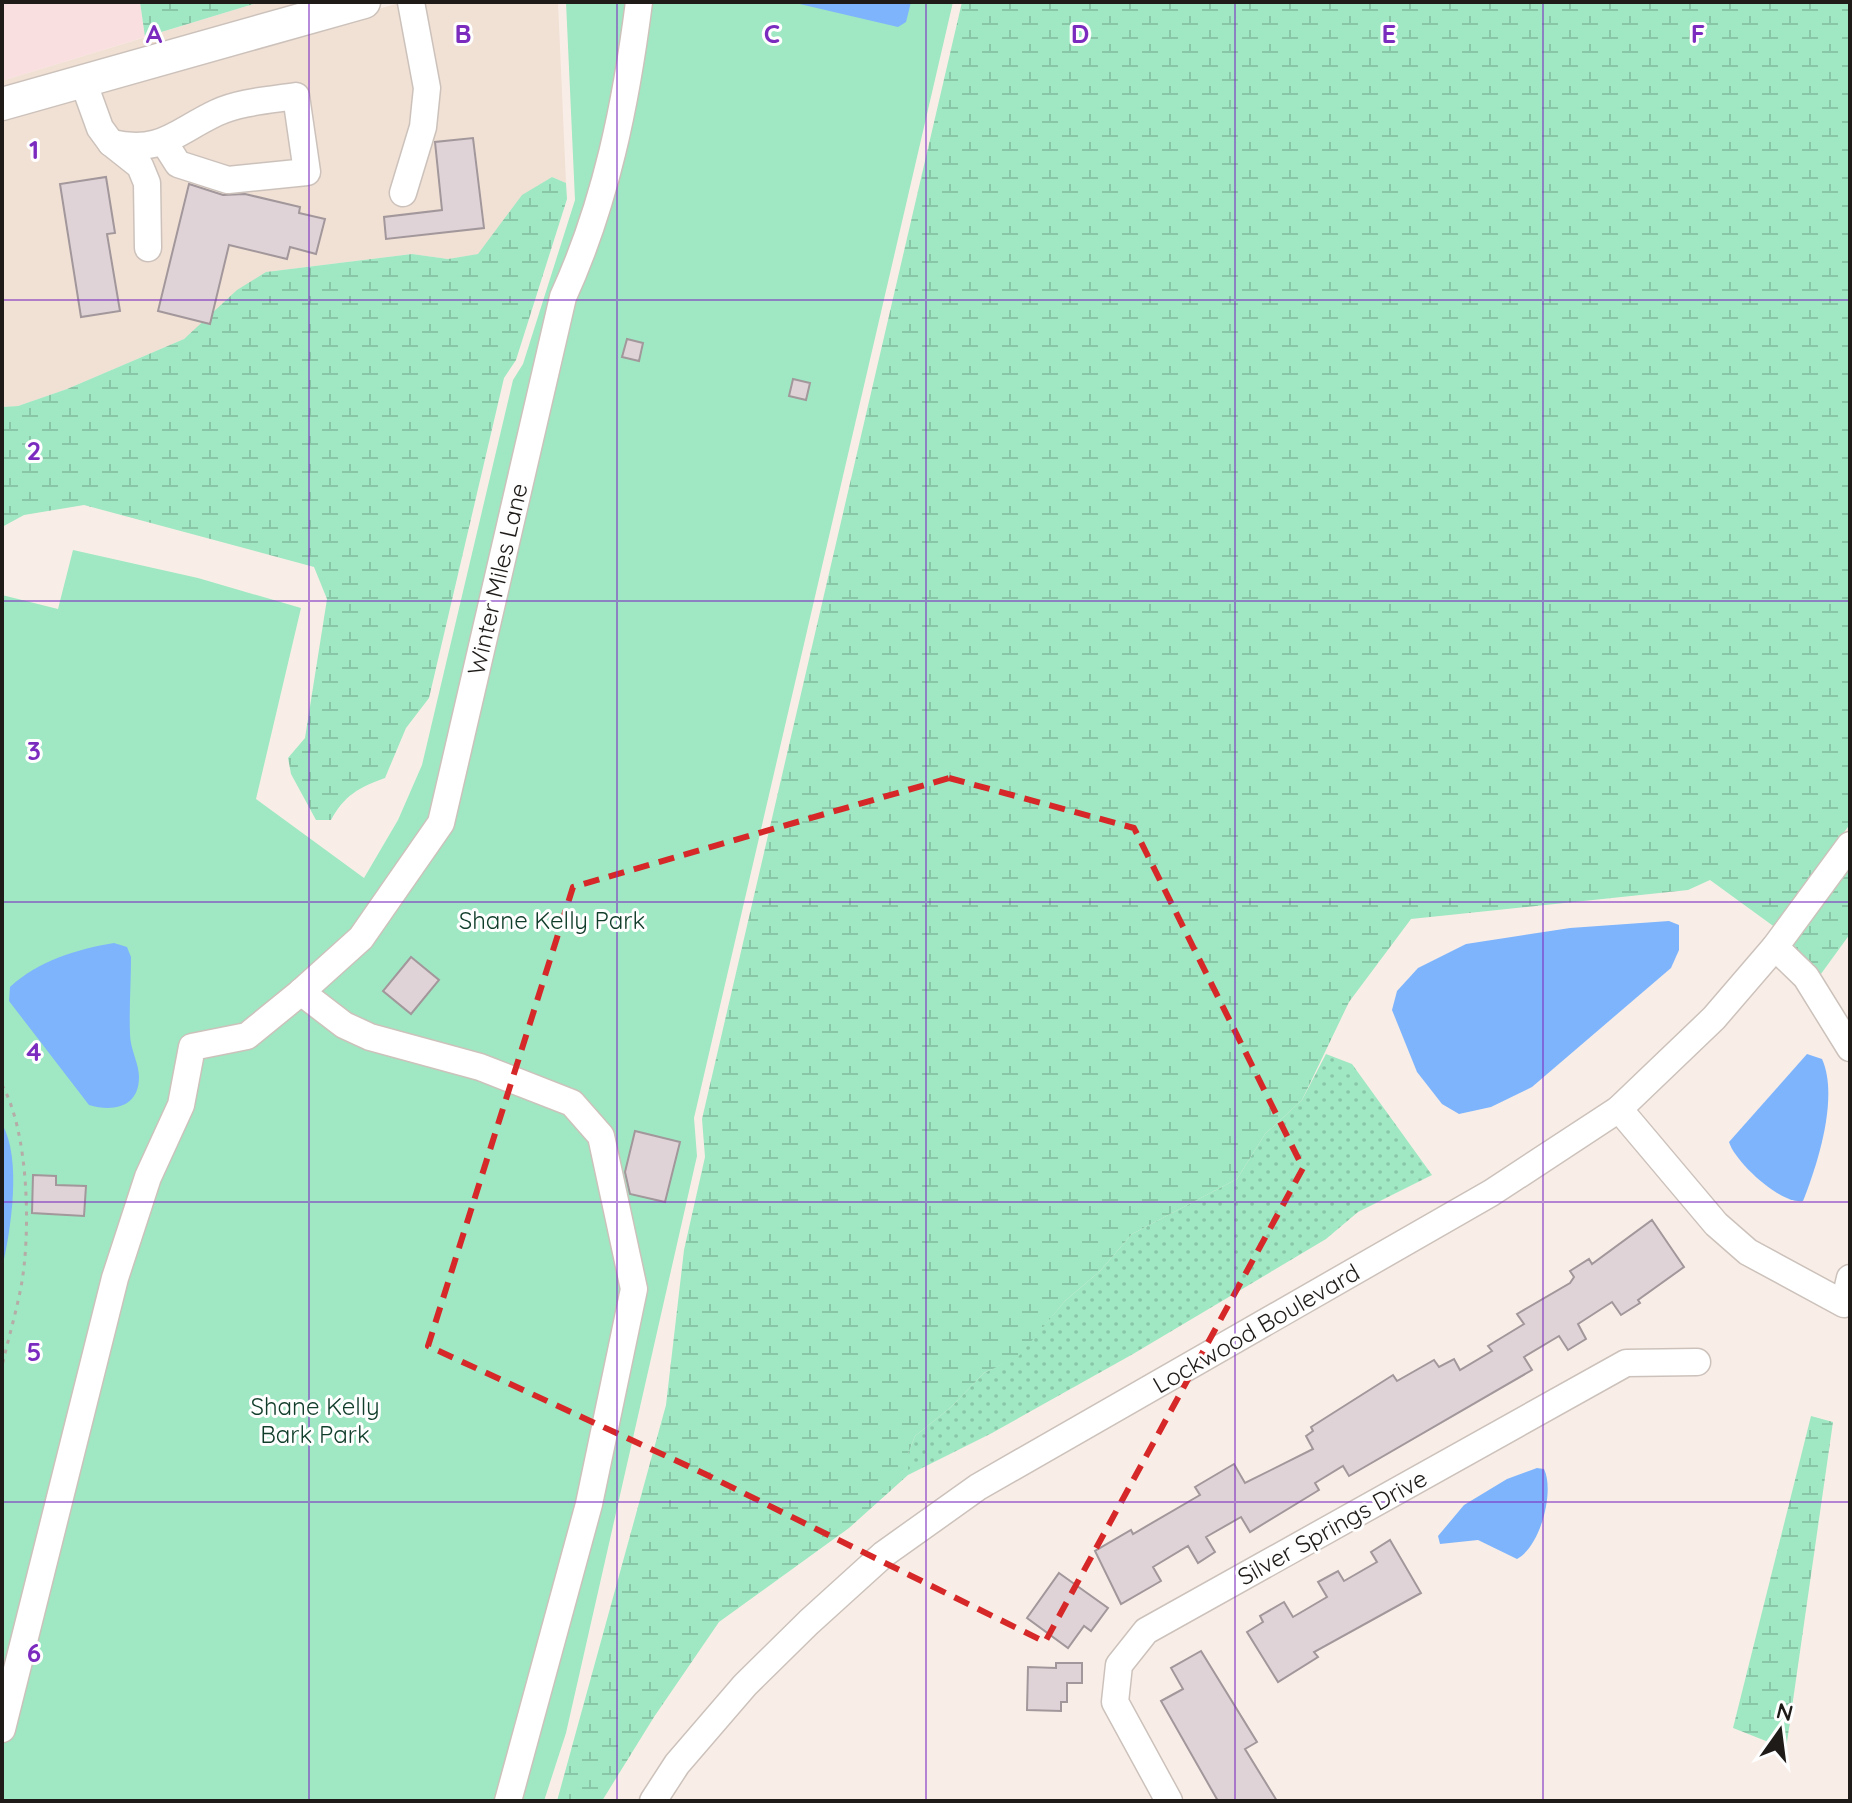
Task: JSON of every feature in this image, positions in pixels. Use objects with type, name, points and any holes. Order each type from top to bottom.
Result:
[{"type":"main road","points":[[2,104],[364,2]]},
{"type":"street","points":[[403,193],[423,127],[427,88],[411,2]]},
{"type":"street","name":"Winter Miles Lane","points":[[2,1729],[115,1278],[148,1177],[181,1105],[192,1047],[247,1036],[301,992],[361,938],[441,823],[563,297],[596,215],[627,93],[639,2]]},
{"type":"street","points":[[83,81],[100,128],[111,143],[140,166],[147,183],[148,248]]},
{"type":"street","points":[[111,143],[138,149],[164,142],[216,113],[296,96],[307,172],[228,180],[178,164],[164,142]]},
{"type":"street","name":"Lockwood Boulevard","points":[[653,1801],[677,1764],[756,1675],[884,1554],[978,1487],[1491,1193],[1619,1109],[1714,1018],[1775,947],[1850,845]]},
{"type":"street","points":[[1775,947],[1806,977],[1850,1048]]},
{"type":"street","points":[[301,992],[344,1025],[370,1037],[480,1067],[572,1103],[601,1136],[634,1289],[589,1504],[508,1801]]},
{"type":"street","points":[[1619,1109],[1716,1224],[1748,1252],[1844,1304],[1850,1278]]},
{"type":"street","name":"Silver Springs Drive","points":[[1169,1801],[1115,1702],[1119,1665],[1146,1631],[1626,1363],[1697,1362]]},
{"type":"path","points":[[2,1085],[19,1132],[25,1231],[22,1284],[2,1366]]},
{"type":"highlighted area","points":[[949,778],[1134,828],[1303,1168],[1045,1642],[705,1474],[428,1346],[573,887]]},
{"type":"shaded area","points":[[2,2],[140,2],[145,37],[2,81]]},
{"type":"shaded area","points":[[260,2],[324,2],[2,93],[2,81]]},
{"type":"shaded area","points":[[403,2],[558,2],[566,183],[552,177],[523,195],[479,254],[448,259],[412,254],[266,272],[184,339],[67,389],[18,406],[2,407],[2,116]]},
{"type":"green space","points":[[140,2],[260,2],[145,37]]},
{"type":"green space","points":[[566,2],[953,2],[694,1118],[697,1156],[566,1733],[544,1801],[2,1801],[2,595],[58,609],[73,550],[198,578],[301,608],[256,799],[364,878],[398,820],[422,765],[513,380],[523,364],[575,200]]},
{"type":"green space","points":[[962,2],[1850,2],[1850,824],[1776,928],[1710,880],[1688,890],[1411,919],[1349,1002],[1302,1100],[1265,1134],[1237,1179],[1132,1234],[1100,1271],[1065,1301],[1018,1357],[984,1373],[950,1408],[915,1436],[908,1454],[908,1475],[849,1528],[719,1622],[654,1717],[602,1801],[557,1801],[666,1405],[684,1250],[705,1157],[702,1119]]},
{"type":"green space","points":[[552,177],[566,183],[567,199],[516,360],[504,378],[429,698],[406,728],[385,778],[353,793],[331,820],[316,820],[291,774],[288,758],[305,738],[327,599],[314,567],[84,505],[24,515],[2,527],[2,407],[18,406],[67,389],[184,339],[237,290],[266,272],[412,254],[448,259],[478,254],[522,195]]},
{"type":"green space","points":[[1850,862],[1850,934],[1818,978],[1791,941]]},
{"type":"green space","points":[[1326,1054],[1352,1064],[1432,1175],[1358,1212],[1326,1239],[1133,1354],[992,1433],[908,1475],[908,1454],[915,1436],[950,1408],[984,1373],[1018,1356],[1065,1301],[1100,1271],[1132,1234],[1237,1179],[1265,1134],[1302,1100]]},
{"type":"green space","points":[[1811,1416],[1833,1422],[1786,1749],[1733,1728]]},
{"type":"water","points":[[791,2],[911,2],[906,22],[898,27]]},
{"type":"water","points":[[1669,921],[1679,925],[1679,950],[1671,968],[1532,1087],[1491,1107],[1459,1114],[1442,1104],[1417,1072],[1392,1010],[1397,991],[1418,968],[1466,944],[1570,928]]},
{"type":"water","points":[[114,943],[127,947],[131,957],[130,1034],[139,1077],[138,1087],[129,1101],[107,1108],[89,1105],[9,1001],[10,987],[45,963]]},
{"type":"water","points":[[1807,1054],[1822,1059],[1828,1092],[1820,1149],[1803,1201],[1783,1196],[1760,1180],[1740,1160],[1729,1142]]},
{"type":"water","points":[[2,1124],[12,1156],[13,1194],[2,1268]]},
{"type":"water","points":[[1537,1468],[1544,1469],[1548,1491],[1539,1531],[1525,1553],[1517,1559],[1478,1540],[1440,1544],[1438,1536],[1464,1505],[1507,1479]]},
{"type":"building","points":[[473,138],[484,228],[386,239],[384,217],[442,210],[435,142]]},
{"type":"building","points":[[106,177],[115,233],[107,234],[120,311],[81,317],[60,184]]},
{"type":"building","points":[[189,184],[223,195],[245,194],[300,207],[299,213],[325,219],[316,254],[290,247],[287,259],[229,245],[210,324],[158,311]]},
{"type":"building","points":[[627,339],[643,343],[639,361],[622,357]]},
{"type":"building","points":[[793,379],[810,383],[806,400],[789,396]]},
{"type":"building","points":[[411,957],[439,980],[411,1014],[383,991]]},
{"type":"building","points":[[635,1131],[680,1142],[665,1202],[630,1194],[625,1172]]},
{"type":"building","points":[[33,1175],[56,1176],[56,1185],[86,1186],[84,1216],[32,1213]]},
{"type":"building","points":[[1652,1220],[1684,1267],[1638,1300],[1640,1303],[1621,1315],[1612,1302],[1578,1324],[1586,1339],[1568,1350],[1559,1336],[1524,1357],[1532,1370],[1349,1476],[1343,1466],[1315,1483],[1319,1490],[1250,1532],[1241,1517],[1206,1537],[1215,1552],[1198,1563],[1188,1546],[1153,1567],[1161,1581],[1121,1604],[1095,1551],[1131,1530],[1133,1534],[1200,1495],[1195,1487],[1234,1464],[1245,1483],[1313,1449],[1306,1436],[1313,1431],[1311,1427],[1393,1375],[1397,1381],[1434,1360],[1439,1367],[1454,1359],[1460,1370],[1492,1351],[1488,1346],[1524,1324],[1517,1314],[1570,1283],[1574,1277],[1570,1271],[1589,1259],[1592,1264]]},
{"type":"building","points":[[1390,1540],[1421,1593],[1314,1652],[1318,1657],[1278,1682],[1247,1632],[1263,1622],[1260,1616],[1284,1602],[1293,1617],[1327,1597],[1318,1582],[1338,1571],[1344,1581],[1377,1562],[1371,1552]]},
{"type":"building","points":[[1059,1573],[1108,1608],[1091,1631],[1084,1626],[1068,1648],[1027,1618]]},
{"type":"building","points":[[1201,1651],[1257,1742],[1245,1749],[1277,1801],[1218,1801],[1161,1701],[1183,1689],[1171,1668]]},
{"type":"building","points":[[1056,1663],[1082,1663],[1082,1683],[1067,1683],[1067,1702],[1061,1702],[1061,1711],[1027,1710],[1028,1667],[1056,1668]]},
{"type":"park label","name":"Shane Kelly Park","points":[[552,920]]},
{"type":"park label","name":"Shane Kelly Bark Park","points":[[315,1420]]}]
